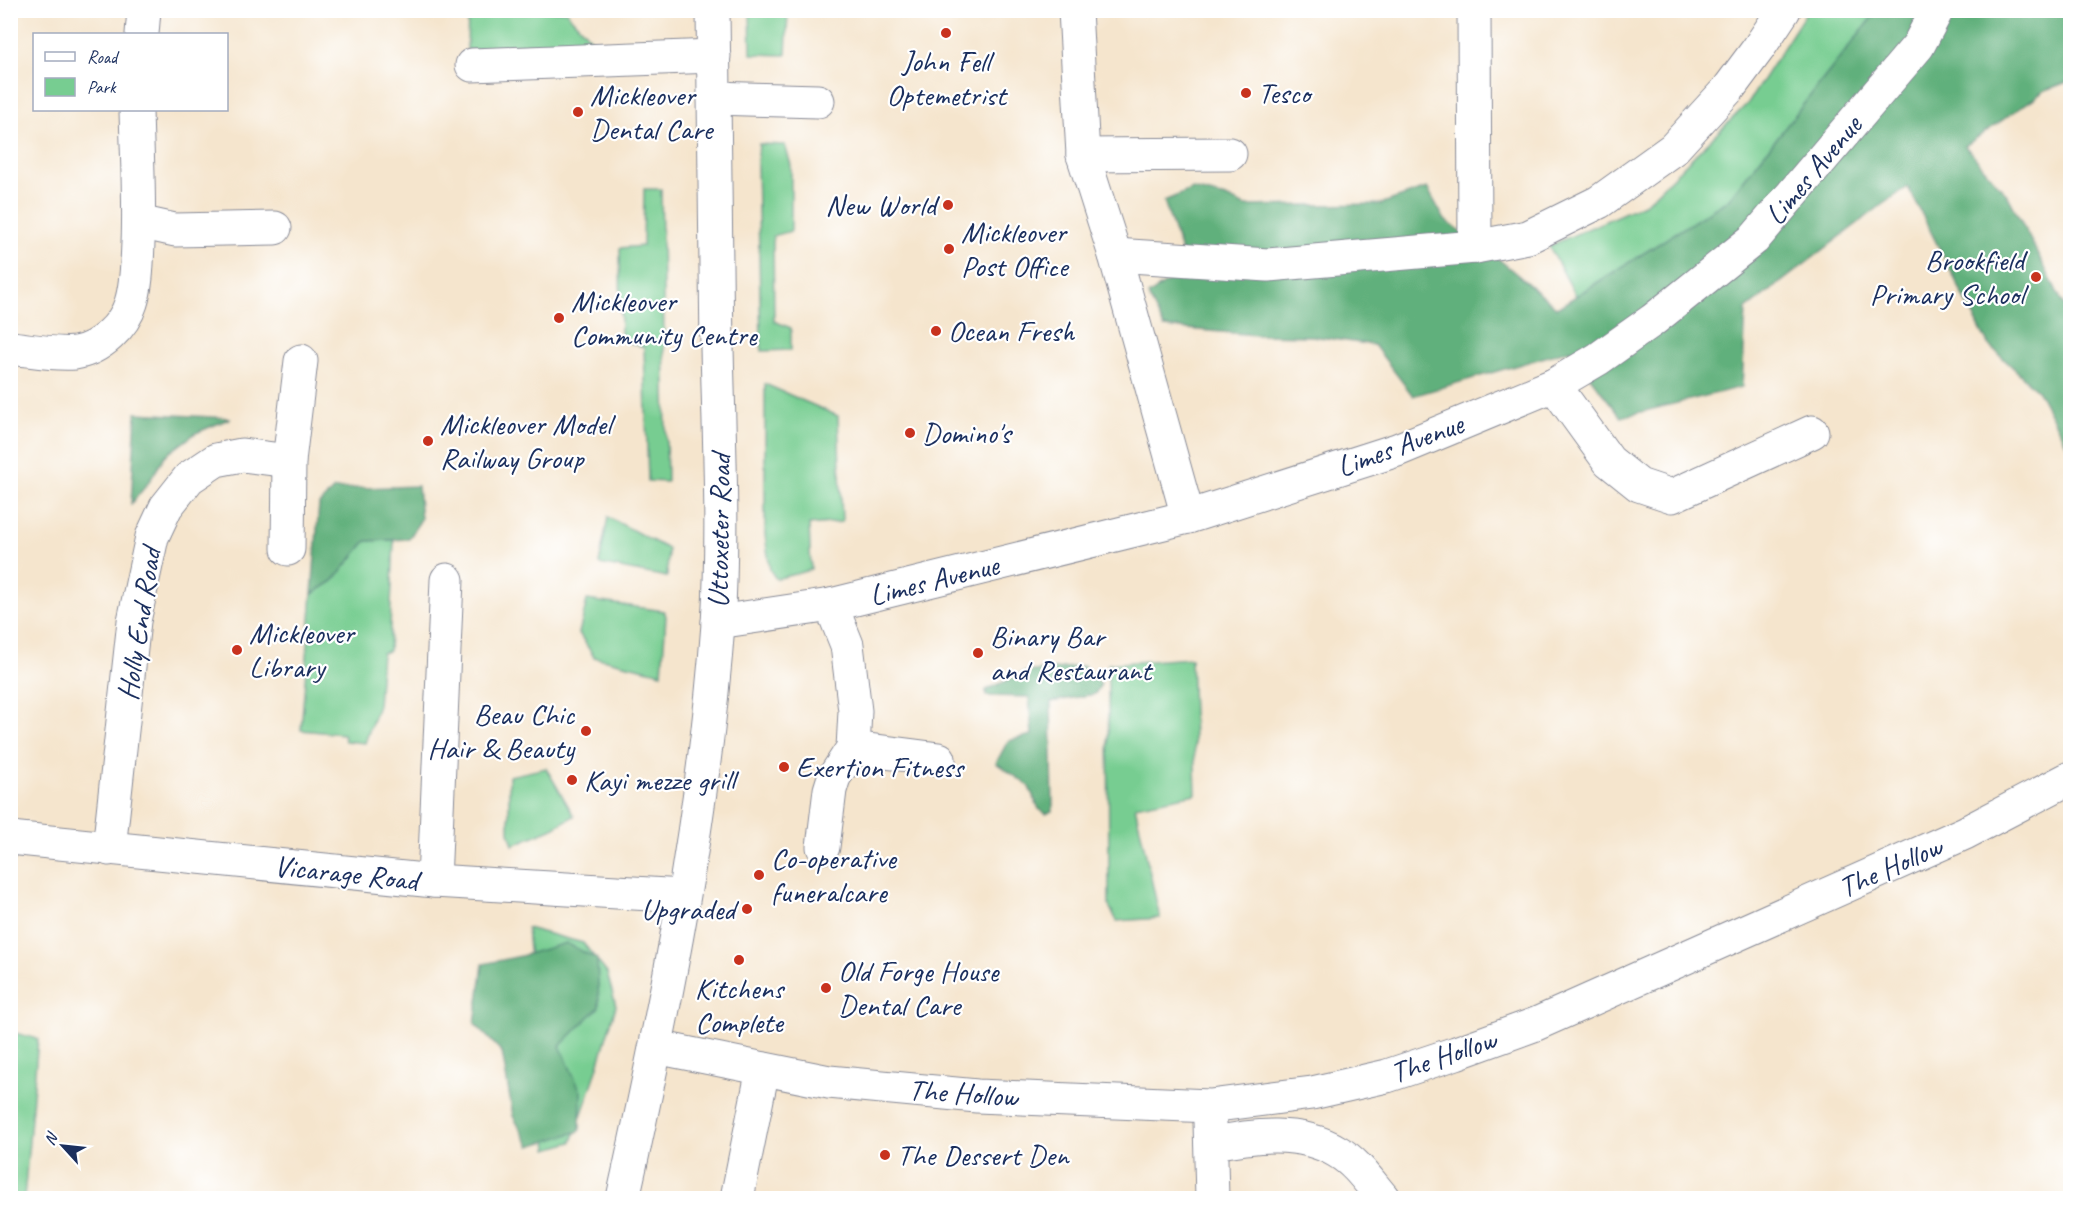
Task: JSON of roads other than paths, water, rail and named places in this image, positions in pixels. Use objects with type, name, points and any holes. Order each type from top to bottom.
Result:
[{"type":"street","points":[[142,33],[144,10]]},
{"type":"street","name":"Uttoxeter Road","points":[[623,1198],[656,1047],[683,896],[705,762],[718,622],[722,504],[714,194],[713,10]]},
{"type":"street","points":[[1075,10],[1083,155],[1115,255],[1188,517]]},
{"type":"street","points":[[1474,10],[1475,247]]},
{"type":"street","points":[[1115,255],[1268,266],[1475,247],[1528,237],[1599,202],[1673,148],[1729,88],[1784,10]]},
{"type":"street","name":"Limes Avenue","points":[[718,622],[831,605],[1188,517],[1396,450],[1554,385],[1598,359],[1653,320],[1754,239],[1918,46],[1936,10]]},
{"type":"street","points":[[472,65],[714,56]]},
{"type":"street","points":[[714,98],[818,101]]},
{"type":"street","points":[[10,348],[75,353],[109,336],[122,322],[131,304],[137,272],[139,222],[136,111]]},
{"type":"street","points":[[1083,155],[1230,154]]},
{"type":"street","points":[[139,222],[175,230],[275,228]]},
{"type":"street","points":[[288,549],[289,461],[301,361]]},
{"type":"street","points":[[1554,385],[1609,461],[1639,485],[1672,496],[1812,432]]},
{"type":"street","name":"Holly End Road","points":[[109,849],[134,621],[152,537],[166,507],[189,478],[216,460],[242,455],[289,461]]},
{"type":"street","points":[[434,881],[447,580]]},
{"type":"street","points":[[823,848],[830,790],[834,777],[853,748],[855,711],[847,645],[831,605]]},
{"type":"street","points":[[853,748],[939,759]]},
{"type":"street","name":"The Hollow","points":[[656,1047],[829,1082],[977,1096],[1210,1106],[1311,1093],[1387,1076],[1536,1024],[1965,833],[2070,778]]},
{"type":"street","name":"Vicarage Road","points":[[10,838],[434,881],[683,896]]},
{"type":"street","points":[[737,1198],[763,1069]]},
{"type":"street","points":[[1210,1106],[1212,1198]]},
{"type":"street","points":[[1211,1144],[1243,1137],[1278,1136],[1317,1142],[1340,1152],[1383,1198]]},
{"type":"place","name":"John Fell Optemetrist","points":[[946,33]]},
{"type":"place","name":"Tesco","points":[[1246,93]]},
{"type":"place","name":"Mickleover Dental Care","points":[[578,112]]},
{"type":"place","name":"New World","points":[[948,205]]},
{"type":"place","name":"Mickleover Post Office","points":[[949,249]]},
{"type":"place","name":"Brookfield Primary School","points":[[2036,277]]},
{"type":"place","name":"Mickleover Community Centre","points":[[559,318]]},
{"type":"place","name":"Ocean Fresh","points":[[936,331]]},
{"type":"place","name":"Domino's","points":[[910,433]]},
{"type":"place","name":"Mickleover Model Railway Group","points":[[428,441]]},
{"type":"place","name":"Mickleover Library","points":[[237,650]]},
{"type":"place","name":"Binary Bar and Restaurant","points":[[978,653]]},
{"type":"place","name":"Beau Chic Hair & Beauty","points":[[586,731]]},
{"type":"place","name":"Exertion Fitness","points":[[784,767]]},
{"type":"place","name":"Kayi mezze grill","points":[[572,780]]},
{"type":"place","name":"Co-operative funeralcare","points":[[759,875]]},
{"type":"place","name":"Upgraded","points":[[747,909]]},
{"type":"place","name":"Kitchens Complete","points":[[739,960]]},
{"type":"place","name":"Old Forge House Dental Care","points":[[826,988]]},
{"type":"place","name":"The Dessert Den","points":[[885,1155]]}]
